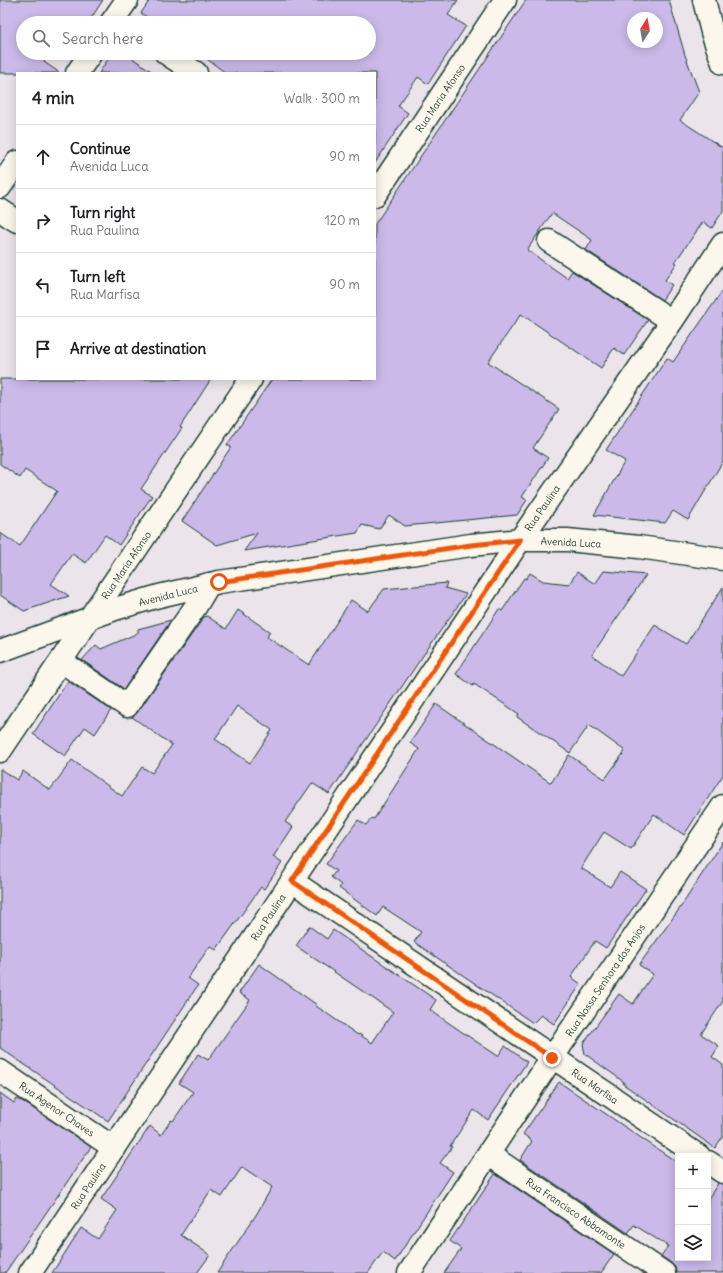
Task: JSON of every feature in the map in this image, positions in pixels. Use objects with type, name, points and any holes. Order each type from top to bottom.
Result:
[{"type":"street","points":[[119,16],[127,0]]},
{"type":"street","name":"Rua Maria Afonso","points":[[376,194],[506,0]]},
{"type":"street","points":[[704,0],[712,32],[723,63]]},
{"type":"street","points":[[78,72],[86,60]]},
{"type":"street","points":[[176,60],[194,72]]},
{"type":"street","points":[[0,187],[16,163]]},
{"type":"street","points":[[0,210],[16,220]]},
{"type":"street","points":[[549,241],[672,321]]},
{"type":"street","name":"Rua Paulina","points":[[30,1273],[520,540],[672,321],[723,244]]},
{"type":"street","name":"Rua Maria Afonso","points":[[0,751],[250,380]]},
{"type":"street","name":"Avenida Luca","points":[[0,651],[115,609],[159,596],[209,584],[360,560],[471,545],[520,540],[567,540],[639,547],[723,559]]},
{"type":"street","points":[[61,661],[127,706],[209,584]]},
{"type":"street","name":"Rua Nossa Senhora dos Anjos","points":[[409,1273],[552,1058],[723,806]]},
{"type":"street","name":"Rua Marfisa","points":[[292,881],[694,1153]]},
{"type":"street","name":"Rua Agenor Chaves","points":[[0,1071],[114,1148]]},
{"type":"street","name":"Rua Francisco Abbamonte","points":[[488,1154],[664,1273]]},
{"type":"street","points":[[711,1164],[723,1172]]},
{"type":"building","points":[[0,0],[103,0],[93,16],[16,16],[16,60],[45,60],[44,62],[59,72],[0,73]]},
{"type":"building","points":[[150,0],[458,0],[448,15],[466,26],[428,84],[418,77],[398,106],[408,113],[376,161],[376,72],[225,72],[208,60],[376,60],[376,16],[145,16],[141,13]]},
{"type":"building","points":[[526,0],[669,0],[685,55],[699,92],[680,120],[723,148],[723,211],[712,228],[703,222],[675,262],[677,263],[665,280],[672,285],[662,300],[586,250],[592,240],[552,213],[527,250],[567,278],[572,271],[648,320],[624,355],[614,348],[601,368],[521,314],[488,362],[559,409],[533,448],[548,458],[522,497],[527,500],[517,515],[405,526],[389,515],[379,529],[362,525],[357,533],[244,551],[257,533],[217,545],[182,521],[231,447],[227,445],[271,380],[376,380],[376,223]]},
{"type":"building","points":[[107,60],[135,60],[153,72],[100,72]]},
{"type":"building","points":[[723,290],[723,461],[688,520],[673,511],[665,523],[594,515],[625,461],[606,450],[667,358],[673,362]]},
{"type":"building","points":[[0,379],[210,380],[180,427],[182,428],[141,489],[152,496],[119,545],[105,535],[86,563],[72,554],[51,584],[69,596],[24,611],[0,595],[0,533],[20,546],[57,491],[25,470],[20,478],[0,464]]},
{"type":"building","points":[[604,571],[646,575],[592,655],[621,676],[655,625],[686,644],[723,587],[723,775],[684,835],[654,814],[631,849],[604,832],[581,868],[610,887],[620,872],[646,889],[606,948],[595,941],[571,977],[581,984],[554,1024],[541,1015],[533,1023],[414,942],[421,932],[383,907],[377,916],[339,888],[341,885],[331,877],[336,871],[326,864],[358,820],[366,825],[372,818],[374,819],[419,749],[410,743],[436,704],[551,783],[569,755],[605,779],[625,751],[589,725],[570,753],[517,717],[519,714],[474,684],[473,686],[456,674],[499,609],[502,611],[524,578],[526,579],[530,573],[543,581],[569,584],[577,572],[595,584]]},
{"type":"building","points":[[447,583],[445,588],[466,594],[329,794],[312,783],[285,822],[293,827],[273,857],[282,863],[264,889],[261,887],[216,950],[210,946],[188,978],[198,985],[108,1121],[0,1048],[0,769],[17,780],[23,771],[50,790],[72,760],[122,796],[142,767],[152,773],[172,745],[132,717],[137,713],[204,617],[207,616],[226,629],[238,610],[270,632],[267,637],[309,665],[351,600],[368,611],[384,589]],"holes":[[[237,706],[272,730],[250,763],[215,739]]]},
{"type":"building","points":[[171,620],[124,689],[82,660],[96,645],[101,649],[138,633],[138,629]]},
{"type":"building","points":[[68,681],[111,710],[95,734],[85,727],[65,756],[33,734]]},
{"type":"building","points":[[723,842],[723,1001],[701,1034],[719,1046],[712,1057],[723,1065],[723,1136],[715,1148],[623,1084],[624,1082],[585,1054],[583,1044],[619,994],[633,1004],[653,974],[639,965],[680,908]]},
{"type":"building","points":[[309,926],[327,939],[333,930],[436,1000],[430,1010],[498,1056],[505,1046],[527,1062],[488,1120],[474,1110],[450,1146],[452,1147],[440,1163],[453,1172],[395,1261],[383,1252],[368,1273],[217,1273],[256,1215],[272,1187],[242,1167],[222,1197],[211,1190],[181,1235],[210,1255],[197,1273],[52,1273],[81,1228],[98,1239],[117,1210],[101,1199],[150,1126],[161,1135],[171,1120],[173,1121],[193,1092],[179,1083],[198,1054],[208,1060],[250,1000],[239,993],[259,964],[317,1005],[316,1006],[372,1043],[393,1012],[296,946]]},
{"type":"building","points":[[559,1082],[675,1161],[675,1261],[711,1261],[711,1194],[718,1183],[723,1184],[723,1273],[676,1273],[675,1267],[661,1256],[668,1246],[634,1225],[628,1233],[520,1160],[532,1141],[523,1134]]},
{"type":"building","points":[[0,1093],[14,1103],[17,1099],[22,1101],[91,1147],[5,1273],[0,1273]]},
{"type":"building","points":[[495,1174],[614,1254],[601,1273],[444,1273],[461,1249],[450,1241]]},
{"type":"route","points":[[219,582],[471,545],[520,540],[292,881],[552,1058]]}]
